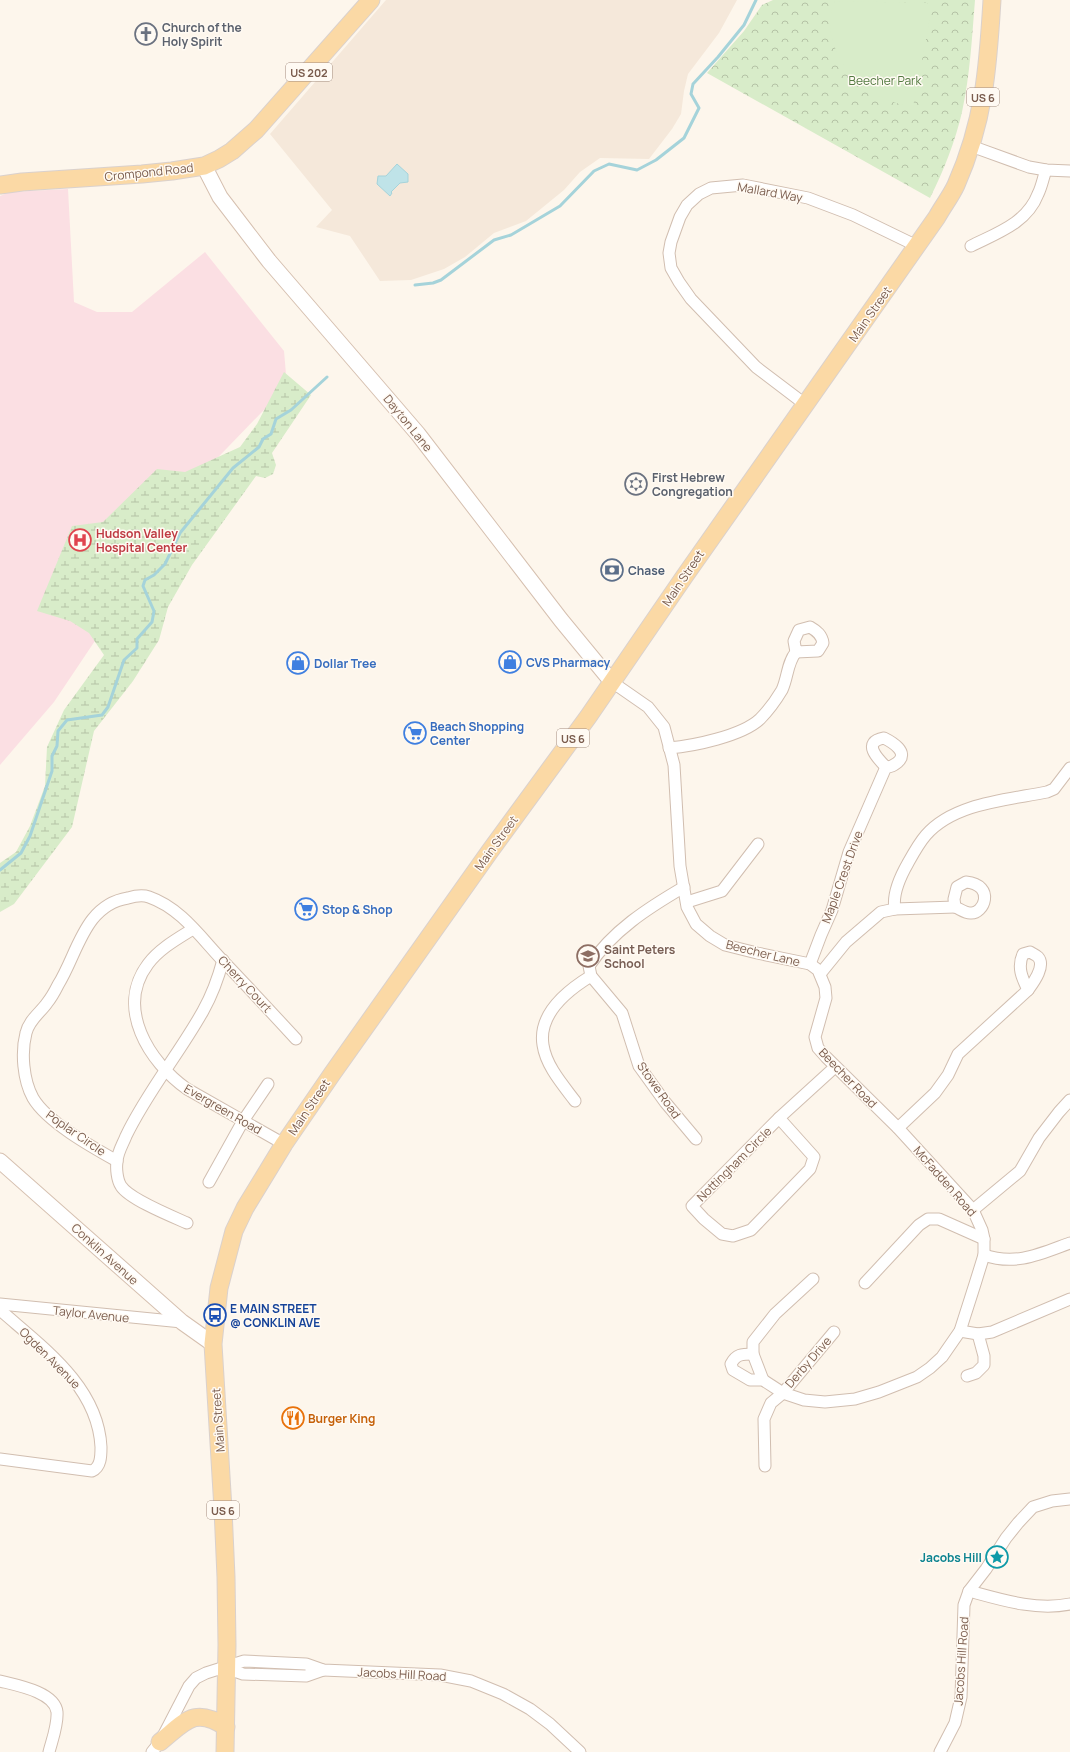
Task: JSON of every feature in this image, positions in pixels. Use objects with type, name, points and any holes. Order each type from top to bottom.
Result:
[{"type":"main road","name":"Crompond Road","points":[[0,186],[22,182],[142,174],[204,166],[232,151],[256,130],[371,0]]},
{"type":"main road","name":"Main Street","points":[[225,1752],[226,1668],[223,1509],[213,1344],[219,1288],[234,1231],[245,1208],[284,1144],[490,851],[612,682],[917,246],[955,186],[971,146],[980,117],[988,63],[992,0]]},
{"type":"main road","points":[[156,1747],[189,1719],[195,1717],[209,1718],[226,1727]]},
{"type":"street","points":[[971,146],[1029,167],[1046,170],[1070,171]]},
{"type":"street","name":"Dayton Lane","points":[[204,166],[220,197],[269,261],[418,434],[612,682]]},
{"type":"street","points":[[971,246],[1017,222],[1025,215],[1038,194],[1046,170]]},
{"type":"street","name":"Mallard Way","points":[[806,405],[756,367],[691,299],[679,282],[671,268],[668,253],[680,217],[687,205],[699,194],[711,188],[743,185],[808,198],[853,215],[917,246]]},
{"type":"street","points":[[669,748],[683,747],[721,738],[760,720],[775,702],[782,689],[789,664],[796,652]]},
{"type":"street","name":"Beecher Lane","points":[[612,682],[648,707],[664,727],[674,765],[680,866],[686,902],[696,924],[710,936],[725,945],[757,954],[810,964],[820,974]]},
{"type":"street","name":"Maple Crest Drive","points":[[810,964],[832,910],[849,852],[886,767]]},
{"type":"street","points":[[895,909],[894,902],[896,892],[903,871],[925,836],[939,822],[950,815],[971,808],[1047,792],[1054,789],[1070,768]]},
{"type":"street","points":[[686,902],[722,891],[758,844]]},
{"type":"street","points":[[575,1101],[557,1077],[549,1063],[543,1046],[546,1019],[566,994],[591,976],[589,966],[598,951],[611,938],[648,908],[684,887]]},
{"type":"street","name":"Poplar Circle","points":[[193,929],[166,904],[148,896],[119,899],[95,916],[84,930],[61,981],[26,1031],[23,1048],[26,1073],[33,1098],[43,1110],[84,1142],[117,1161],[136,1115],[145,1099],[165,1070],[211,995],[222,960]]},
{"type":"street","points":[[820,974],[846,942],[881,912],[895,909],[955,907]]},
{"type":"street","name":"Evergreen Road","points":[[193,929],[169,944],[148,963],[137,985],[134,995],[134,1009],[138,1025],[152,1053],[172,1079],[284,1144]]},
{"type":"street","name":"Cherry Court","points":[[193,929],[296,1039]]},
{"type":"street","name":"Beecher Road","points":[[820,974],[825,987],[826,998],[815,1037],[818,1048],[835,1067],[898,1128]]},
{"type":"street","name":"Stowe Road","points":[[591,976],[622,1013],[639,1066],[665,1102],[696,1139]]},
{"type":"street","points":[[898,1128],[935,1093],[948,1075],[958,1054],[1028,990]]},
{"type":"street","name":"Nottingham Circle","points":[[779,1118],[814,1157],[810,1169],[751,1230],[733,1236],[722,1234],[704,1219],[692,1206],[779,1118],[835,1067]]},
{"type":"street","points":[[210,1182],[243,1121],[268,1084]]},
{"type":"street","points":[[973,1210],[1020,1171],[1039,1138],[1070,1100]]},
{"type":"street","name":"McFadden Road","points":[[753,1354],[737,1355],[730,1364],[733,1370],[750,1380],[762,1380],[783,1393],[804,1400],[825,1402],[855,1399],[879,1392],[917,1377],[942,1357],[960,1331],[984,1255],[982,1230],[973,1210],[898,1128]]},
{"type":"street","name":"Conklin Avenue","points":[[0,1161],[182,1322],[213,1344]]},
{"type":"street","points":[[117,1161],[118,1177],[121,1186],[139,1200],[187,1223]]},
{"type":"street","points":[[865,1283],[920,1225],[928,1219],[939,1219],[984,1240]]},
{"type":"street","points":[[984,1255],[997,1260],[1026,1258],[1070,1243]]},
{"type":"street","points":[[762,1380],[753,1354],[753,1342],[775,1314],[813,1279]]},
{"type":"street","points":[[960,1331],[978,1334],[992,1332],[1070,1299]]},
{"type":"street","name":"Taylor Avenue","points":[[0,1304],[182,1322]]},
{"type":"street","name":"Ogden Avenue","points":[[0,1310],[49,1354],[79,1387],[88,1400],[96,1418],[100,1436],[101,1453],[99,1465],[97,1469],[92,1471],[0,1459]]},
{"type":"street","name":"Derby Drive","points":[[765,1466],[764,1419],[771,1403],[783,1393],[834,1332]]},
{"type":"street","points":[[967,1376],[976,1373],[984,1365],[984,1356],[978,1334]]},
{"type":"street","name":"Jacobs Hill Road","points":[[940,1752],[955,1723],[961,1697],[964,1605],[970,1591],[1018,1523],[1033,1507],[1052,1501],[1070,1499]]},
{"type":"street","points":[[970,1591],[1007,1602],[1055,1607],[1070,1604]]},
{"type":"street","name":"Jacobs Hill Road","points":[[156,1747],[189,1686],[196,1678],[206,1673],[226,1668],[244,1661],[306,1664],[322,1670],[440,1675],[471,1682],[503,1694],[530,1709],[550,1724],[580,1752]]},
{"type":"street","points":[[0,1680],[40,1693],[54,1705],[57,1712],[49,1752]]},
{"type":"shaded area","points":[[386,0],[737,0],[719,33],[688,74],[681,114],[672,129],[649,159],[600,158],[580,172],[564,190],[526,221],[494,233],[465,257],[444,269],[411,280],[380,281],[350,236],[316,227],[332,210],[270,134]]},
{"type":"shaded area","name":"Hudson Valley Hospital Center","points":[[68,189],[74,302],[97,312],[132,312],[205,252],[284,351],[287,386],[200,476],[119,605],[54,702],[0,765],[0,196],[10,192]]},
{"type":"green space","name":"Beecher Park","points":[[773,0],[975,0],[969,70],[962,112],[949,156],[930,198],[707,73],[744,31],[762,5]]},
{"type":"green space","points":[[835,1],[927,3],[932,8],[913,107],[880,97],[860,84],[851,74],[836,51],[832,39],[830,26],[831,13]]},
{"type":"green space","points":[[284,372],[311,395],[272,453],[276,465],[273,474],[265,478],[256,476],[192,565],[168,607],[159,640],[133,681],[94,731],[72,827],[14,904],[0,912],[0,863],[16,852],[30,826],[45,786],[47,747],[64,710],[104,655],[89,633],[70,621],[37,611],[72,526],[103,522],[157,469],[185,472],[240,447],[257,424]]},
{"type":"water","points":[[397,164],[408,174],[408,182],[400,183],[391,192],[392,193],[390,196],[377,184],[378,176],[386,176]]},
{"type":"waterway","points":[[415,285],[433,283],[441,280],[494,240],[511,235],[560,206],[594,171],[609,164],[637,170],[656,160],[684,138],[699,108],[691,94],[693,84],[718,57],[744,25],[756,0]]},
{"type":"waterway","points":[[0,870],[21,853],[30,836],[52,771],[52,756],[57,746],[58,731],[67,720],[102,715],[108,707],[124,660],[137,648],[137,639],[152,622],[154,611],[143,586],[145,580],[154,575],[165,564],[180,533],[233,468],[259,447],[263,439],[271,434],[276,419],[291,410],[327,377]]},
{"type":"place","name":"Church of the Holy Spirit","points":[[146,34]]},
{"type":"place","name":"First Hebrew Congregation","points":[[636,484]]},
{"type":"place","name":"Hudson Valley Hospital Center","points":[[80,540]]},
{"type":"place","name":"Chase","points":[[612,570]]},
{"type":"place","name":"CVS Pharmacy","points":[[510,662]]},
{"type":"place","name":"Dollar Tree","points":[[298,663]]},
{"type":"place","name":"Beach Shopping Center","points":[[415,733]]},
{"type":"place","name":"Stop & Shop","points":[[306,909]]},
{"type":"place","name":"Saint Peters School","points":[[588,956]]},
{"type":"place","name":"E MAIN STREET @ CONKLIN AVE","points":[[215,1315]]},
{"type":"place","name":"Burger King","points":[[293,1418]]},
{"type":"place","name":"Jacobs Hill","points":[[997,1557]]}]
